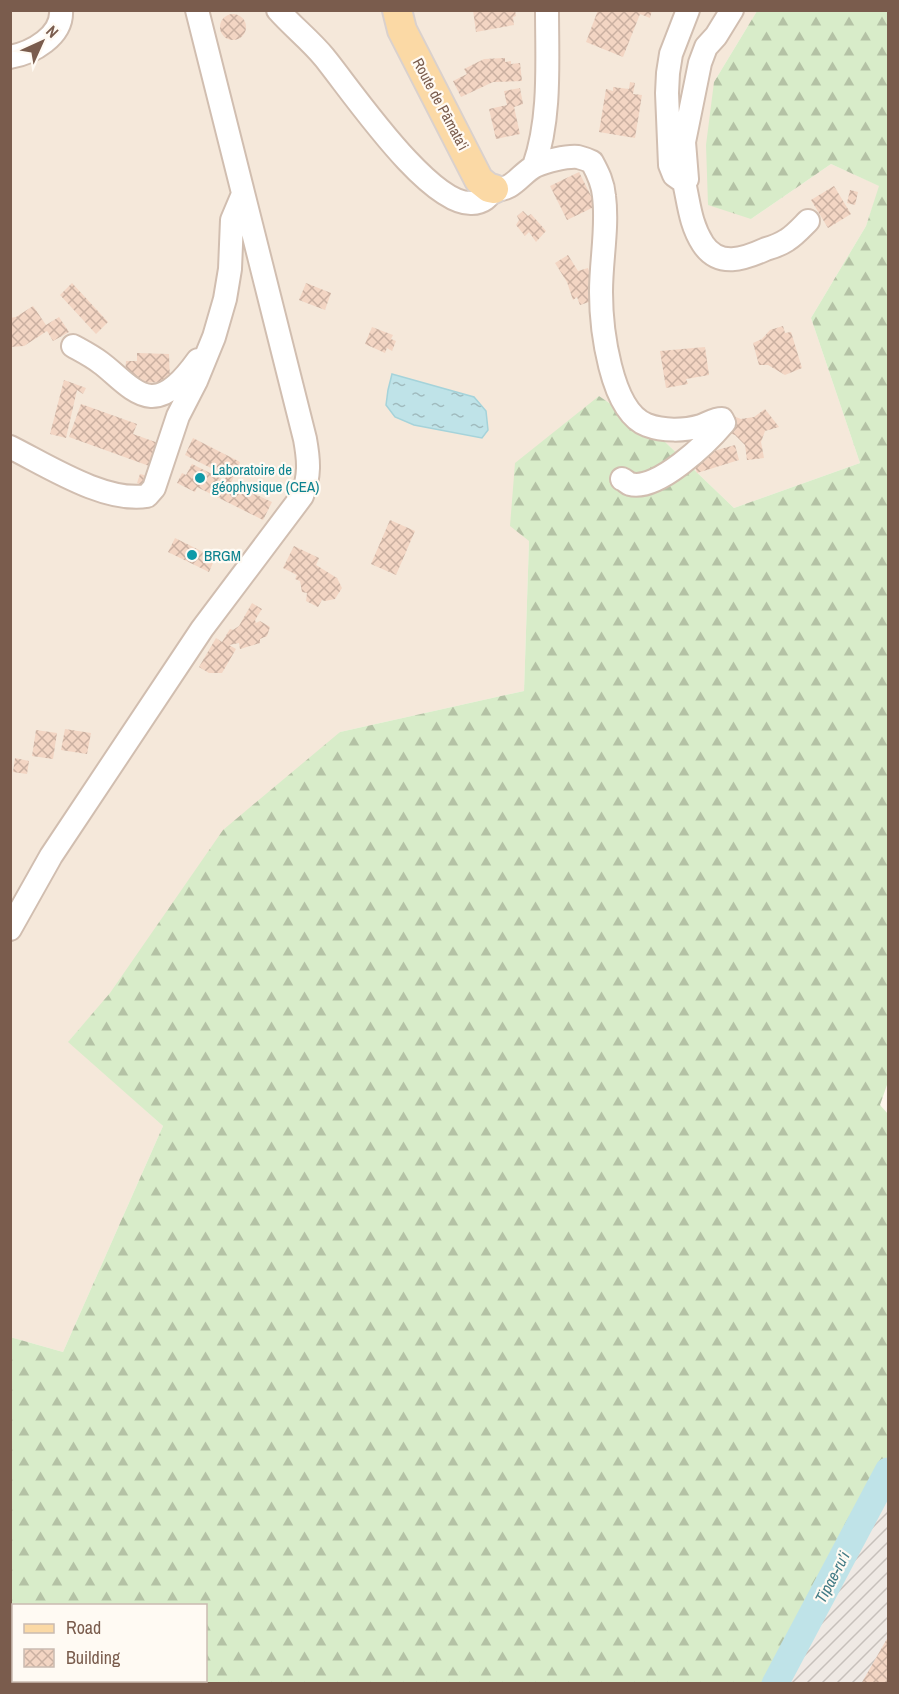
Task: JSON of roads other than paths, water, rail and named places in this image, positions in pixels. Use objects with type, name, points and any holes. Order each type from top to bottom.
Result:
[{"type":"main road","name":"Route de Pāmata'i","points":[[397,10],[402,30],[479,180],[494,189]]},
{"type":"street","points":[[10,57],[21,55],[42,44],[55,31],[62,18],[61,10]]},
{"type":"street","points":[[10,929],[51,856],[202,629],[302,496],[308,480],[309,465],[305,439],[197,10]]},
{"type":"street","points":[[279,10],[322,54],[414,169],[435,187],[456,200],[471,204],[485,201],[494,189],[502,190],[510,186],[534,166],[578,157],[592,162],[600,176],[604,195],[601,293],[603,329],[614,382],[624,403],[645,425],[664,429],[677,430],[700,426],[716,419],[722,419],[724,423],[711,438],[661,478],[631,484],[622,479]]},
{"type":"street","points":[[534,166],[541,147],[547,52],[547,10]]},
{"type":"street","points":[[547,52],[558,10]]},
{"type":"street","points":[[684,182],[674,176],[670,165],[667,93],[671,54],[688,10]]},
{"type":"street","points":[[732,10],[716,36],[706,47],[700,63],[686,125],[684,142],[687,179],[684,182],[688,210],[705,247],[718,257],[734,261],[788,240],[808,221]]},
{"type":"street","points":[[10,447],[84,484],[134,498],[147,496],[154,488],[178,416],[196,381],[214,337],[225,299],[230,269],[232,220],[243,194]]},
{"type":"street","points":[[73,346],[102,364],[137,391],[150,396],[162,394],[175,386],[191,369],[214,337]]},
{"type":"water","points":[[392,374],[474,397],[486,411],[488,430],[482,438],[414,425],[395,417],[386,405]]},
{"type":"waterway","name":"Tipae-ru’i","points":[[775,1684],[888,1471]]},
{"type":"place","name":"Laboratoire de géophysique (CEA)","points":[[200,478]]},
{"type":"place","name":"BRGM","points":[[192,555]]}]
